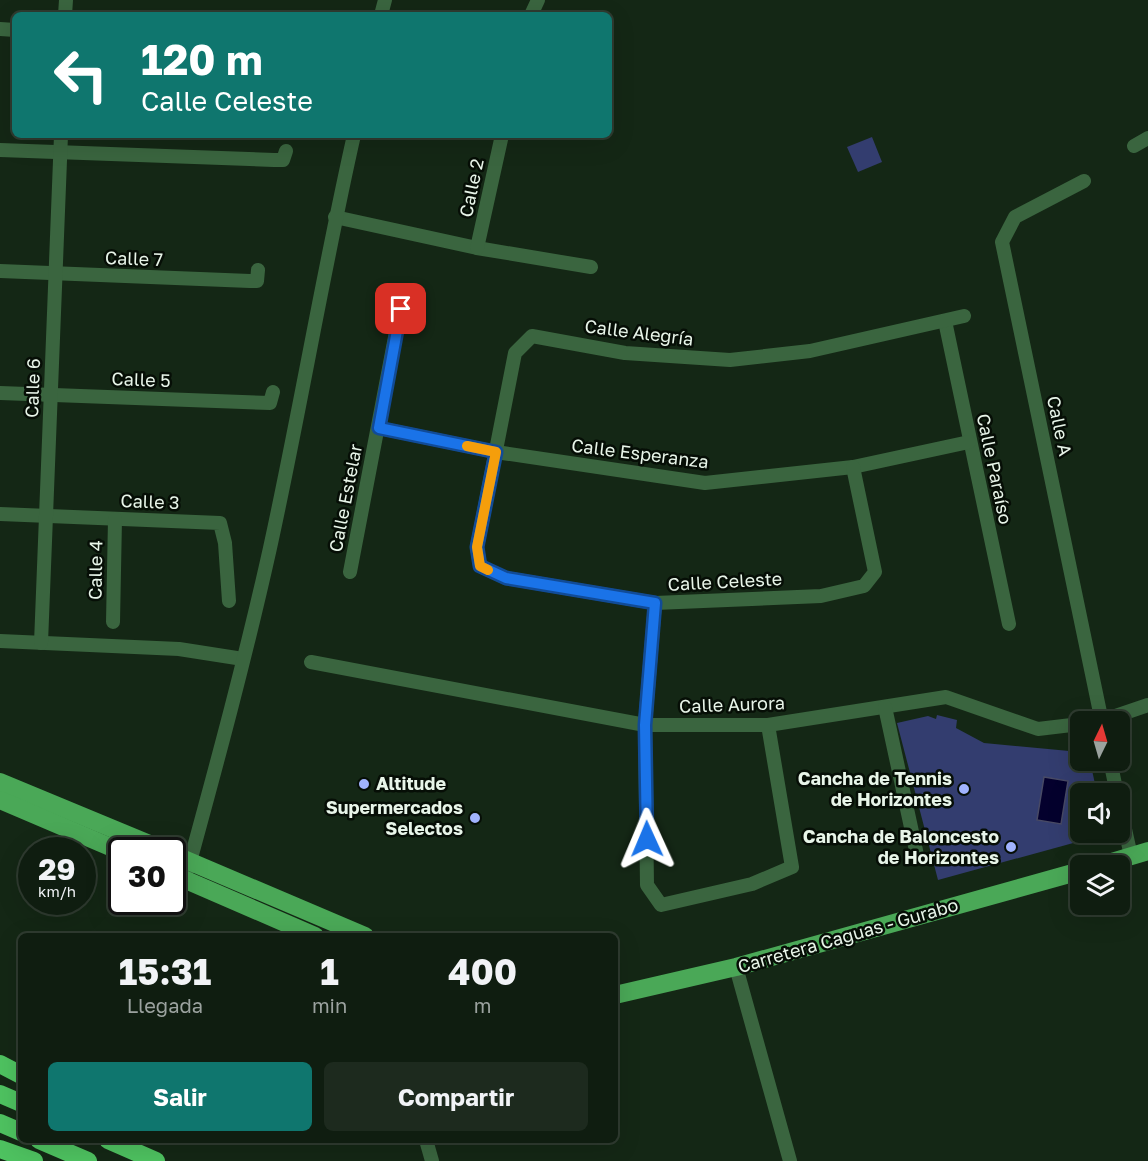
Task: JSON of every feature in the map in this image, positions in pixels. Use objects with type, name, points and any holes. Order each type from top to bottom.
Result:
[{"type":"highway","points":[[0,1064],[18,1073]]},
{"type":"highway","points":[[0,1094],[18,1102]]},
{"type":"highway","points":[[0,1123],[18,1131]]},
{"type":"highway","points":[[46,1143],[88,1161]]},
{"type":"highway","points":[[115,1143],[156,1161]]},
{"type":"highway","points":[[141,1143],[161,1161]]},
{"type":"highway","points":[[0,1149],[34,1161]]},
{"type":"main road","points":[[0,782],[133,837]]},
{"type":"main road","points":[[0,800],[108,846]]},
{"type":"main road","points":[[186,860],[358,933]]},
{"type":"main road","name":"Carretera Caguas - Gurabo","points":[[618,994],[736,967],[1070,874]]},
{"type":"main road","points":[[186,880],[308,933]]},
{"type":"street","name":"Calle 6","points":[[41,643],[61,138]]},
{"type":"street","points":[[186,867],[190,862],[270,547],[353,138]]},
{"type":"street","name":"Calle 2","points":[[477,248],[501,138]]},
{"type":"street","points":[[1134,146],[1148,138]]},
{"type":"street","points":[[0,150],[274,160],[283,160],[286,151]]},
{"type":"street","name":"Calle A","points":[[1084,181],[1015,217],[1002,242],[1098,711]]},
{"type":"street","points":[[336,217],[477,248],[591,267]]},
{"type":"street","name":"Calle 7","points":[[0,271],[257,281],[258,270]]},
{"type":"street","name":"Calle Estelar","points":[[350,572],[404,290]]},
{"type":"street","name":"Calle Alegría","points":[[478,551],[516,353],[532,336],[625,353],[730,360],[810,351],[964,316]]},
{"type":"street","name":"Calle Paraíso","points":[[945,321],[1009,624]]},
{"type":"street","name":"Calle 5","points":[[0,393],[270,403],[273,392]]},
{"type":"street","name":"Calle Esperanza","points":[[379,428],[496,452],[705,483],[853,466],[969,442]]},
{"type":"street","name":"Calle Celeste","points":[[478,551],[480,566],[506,578],[655,603],[821,596],[864,586],[875,572],[853,466]]},
{"type":"street","name":"Calle 3","points":[[0,514],[220,523],[225,543],[229,601]]},
{"type":"street","name":"Calle 4","points":[[113,622],[116,519]]},
{"type":"street","points":[[655,603],[645,725],[647,885],[660,905],[752,884],[792,867],[768,725]]},
{"type":"street","points":[[0,641],[180,649],[243,659]]},
{"type":"street","name":"Calle Aurora","points":[[311,662],[645,725],[768,725],[946,697],[1038,729],[1070,725]]},
{"type":"street","points":[[1130,711],[1148,705]]},
{"type":"street","points":[[885,707],[917,855]]},
{"type":"street","points":[[1130,831],[1139,854]]},
{"type":"street","points":[[736,967],[790,1161]]},
{"type":"street","points":[[427,1143],[432,1161]]},
{"type":"shaded area","points":[[872,137],[882,162],[858,172],[847,147]]},
{"type":"shaded area","points":[[937,715],[957,720],[956,728],[984,743],[1070,751],[1070,771],[1092,771],[1095,783],[1070,783],[1070,843],[1073,843],[938,880],[897,723],[928,716],[936,719]]},
{"type":"shaded area","points":[[1044,777],[1068,781],[1061,824],[1037,820]]},
{"type":"slow traffic","points":[[467,446],[496,452],[477,547],[480,566],[488,570]]},
{"type":"place","name":"Altitude","points":[[364,784]]},
{"type":"place","name":"Cancha de Tennis de Horizontes","points":[[964,789]]},
{"type":"place","name":"Supermercados Selectos","points":[[475,818]]},
{"type":"place","name":"Cancha de Baloncesto de Horizontes","points":[[1011,847]]},
{"type":"route","points":[[401,309],[379,428],[496,452],[477,547],[480,566],[506,578],[655,603],[645,725],[647,839]]}]
